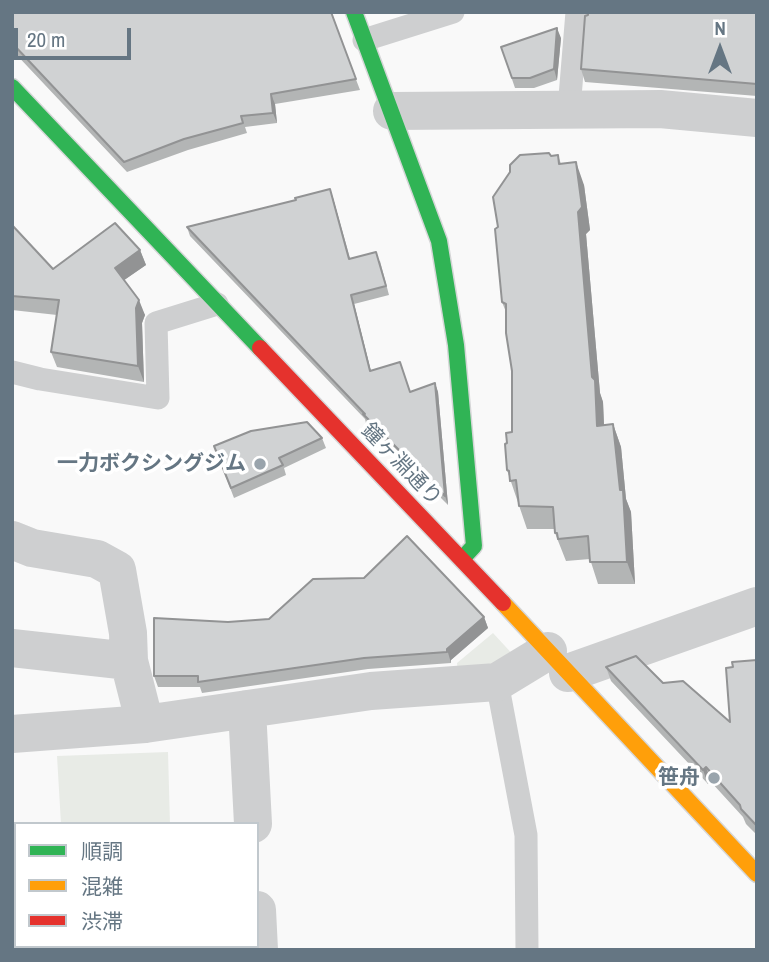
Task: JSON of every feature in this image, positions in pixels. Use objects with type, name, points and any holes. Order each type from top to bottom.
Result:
[{"type":"main road","points":[[354,12],[439,241],[456,345],[474,546],[462,559]]},
{"type":"main road","name":"鐘ヶ淵通り","points":[[12,87],[462,559],[757,874]]},
{"type":"street","points":[[392,111],[660,109],[757,118]]},
{"type":"street","points":[[12,540],[32,548],[97,559],[117,570],[128,633],[129,661],[145,724]]},
{"type":"street","points":[[12,734],[145,724],[371,691],[497,682],[533,662],[558,662],[757,606]]},
{"type":"street","points":[[12,648],[129,661]]},
{"type":"street","points":[[247,709],[253,822]]},
{"type":"street","points":[[12,936],[13,950]]},
{"type":"street","points":[[252,950],[259,950]]},
{"type":"lane","points":[[364,40],[453,12]]},
{"type":"lane","points":[[569,109],[577,12]]},
{"type":"lane","points":[[12,372],[158,398],[156,323],[217,304]]},
{"type":"lane","points":[[497,682],[526,835],[527,950]]},
{"type":"shaded area","points":[[493,633],[517,659],[458,675],[457,663]]},
{"type":"shaded area","points":[[168,752],[170,822],[61,822],[57,756]]},
{"type":"building","points":[[12,12],[331,12],[356,79],[271,94],[273,113],[241,116],[243,123],[184,139],[124,162],[12,43]]},
{"type":"building","points":[[588,12],[757,12],[757,84],[581,69],[585,16]]},
{"type":"building","points":[[557,28],[554,69],[530,78],[512,78],[501,47]]},
{"type":"building","points":[[549,153],[551,156],[558,155],[559,164],[576,162],[582,207],[578,212],[597,426],[613,424],[620,490],[623,490],[627,562],[590,562],[588,536],[558,539],[553,507],[519,506],[516,480],[510,481],[507,470],[505,444],[506,433],[512,432],[512,371],[506,333],[506,304],[502,302],[495,229],[498,227],[493,197],[510,172],[510,165],[520,155]]},
{"type":"building","points":[[330,189],[349,259],[376,252],[386,286],[351,295],[370,371],[400,362],[410,392],[435,383],[445,496],[363,414],[187,227]]},
{"type":"building","points":[[115,223],[140,250],[115,268],[139,300],[136,308],[138,366],[51,352],[59,300],[12,296],[12,225],[53,269]]},
{"type":"building","points":[[307,422],[322,438],[279,458],[283,465],[231,488],[214,446],[251,431]]},
{"type":"building","points":[[407,536],[484,617],[447,649],[447,652],[364,658],[198,682],[198,676],[154,676],[154,618],[228,622],[269,619],[313,579],[364,578]]},
{"type":"building","points":[[636,656],[663,683],[683,681],[730,722],[726,668],[733,667],[732,662],[757,660],[757,826],[706,767],[703,770],[606,667]]},
{"type":"traffic: fast","points":[[354,12],[439,241],[456,345],[474,546],[462,559]]},
{"type":"traffic: fast","points":[[12,87],[260,348]]},
{"type":"traffic: slow","points":[[503,603],[757,874]]},
{"type":"traffic: jam","points":[[260,348],[503,603]]},
{"type":"place","name":"一力ボクシングジム","points":[[260,464]]},
{"type":"place","name":"笹舟","points":[[714,778]]}]
